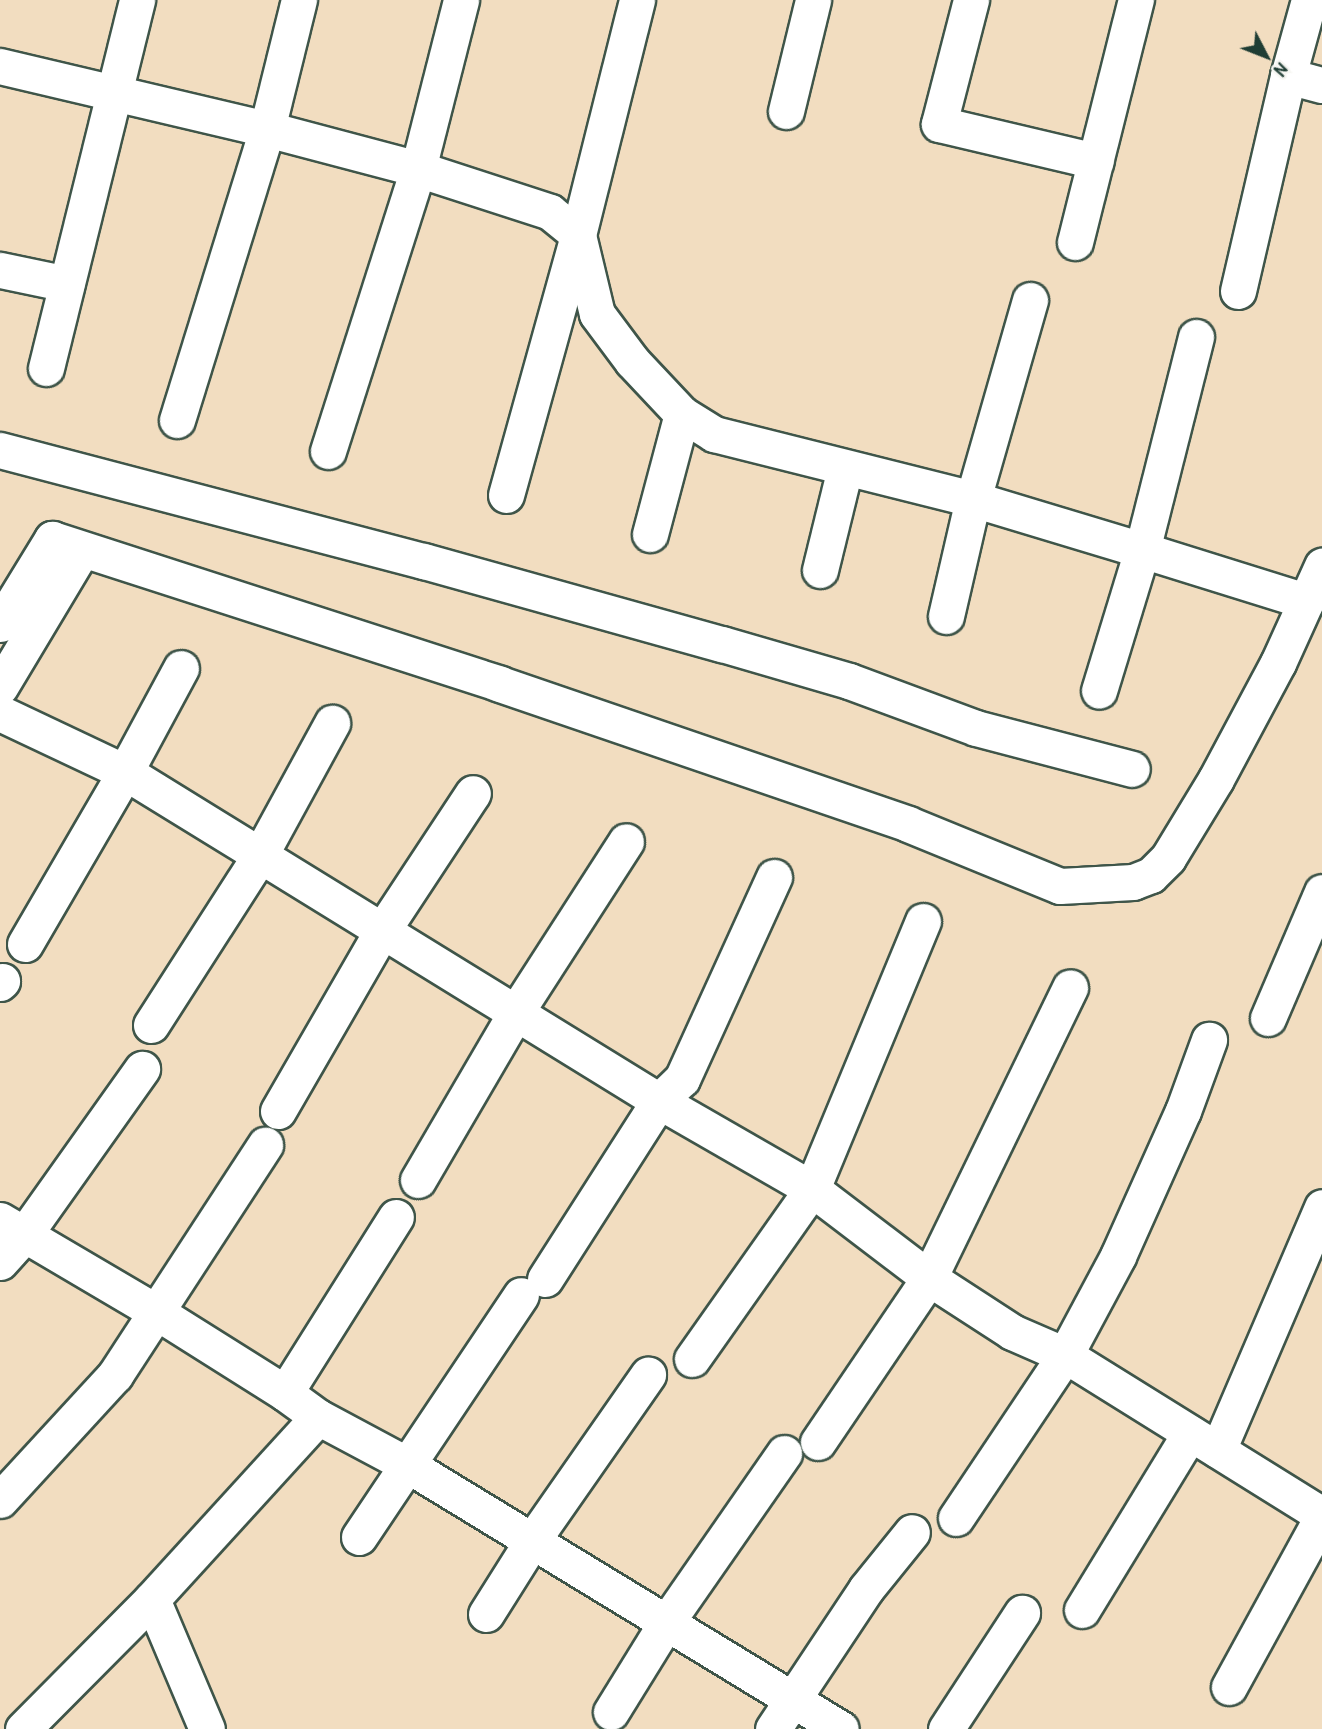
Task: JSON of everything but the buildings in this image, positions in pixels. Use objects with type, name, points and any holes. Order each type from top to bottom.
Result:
[{"type":"street","points":[[46,368],[138,0]]},
{"type":"street","points":[[177,420],[267,128],[299,0]]},
{"type":"street","points":[[328,451],[418,169],[461,0]]},
{"type":"street","points":[[506,495],[578,235],[637,0]]},
{"type":"street","points":[[786,111],[813,0]]},
{"type":"street","points":[[971,0],[939,124],[1096,161]]},
{"type":"street","points":[[1075,242],[1136,0]]},
{"type":"street","points":[[1238,291],[1288,76],[1312,11]]},
{"type":"street","points":[[0,66],[267,128],[418,169],[550,212],[578,235],[597,314],[632,360],[682,414],[714,434],[973,499],[1306,601]]},
{"type":"street","points":[[1288,76],[1322,85]]},
{"type":"street","points":[[0,270],[67,284]]},
{"type":"street","points":[[946,616],[973,499],[1030,300]]},
{"type":"street","points":[[1099,691],[1142,550],[1196,337]]},
{"type":"street","points":[[650,534],[682,414]]},
{"type":"street","points":[[0,450],[424,561],[722,644],[849,681],[976,728],[1132,769]]},
{"type":"street","points":[[820,570],[845,468]]},
{"type":"street","points":[[0,624],[52,539],[500,684],[881,815],[1060,886],[1133,882],[1151,875],[1168,858],[1278,663],[1322,567]]},
{"type":"street","points":[[0,687],[82,550]]},
{"type":"street","points":[[25,944],[125,772],[181,668]]},
{"type":"street","points":[[0,713],[125,772],[659,1101],[812,1188],[929,1278],[1012,1332],[1065,1355],[1322,1516],[1229,1687]]},
{"type":"street","points":[[151,1025],[259,857],[332,723]]},
{"type":"street","points":[[278,1111],[382,931],[473,793]]},
{"type":"street","points":[[418,1180],[516,1012],[626,841]]},
{"type":"street","points":[[359,1537],[406,1464],[533,1287],[659,1101],[682,1079],[774,877]]},
{"type":"street","points":[[1268,1018],[1322,892]]},
{"type":"street","points":[[692,1359],[812,1188],[923,921]]},
{"type":"street","points":[[818,1442],[929,1278],[1070,987]]},
{"type":"street","points":[[957,1518],[1065,1355],[1118,1256],[1183,1111],[1209,1040]]},
{"type":"street","points":[[0,1262],[12,1227],[142,1069]]},
{"type":"street","points":[[0,1500],[116,1376],[265,1145]]},
{"type":"street","points":[[1082,1610],[1204,1442],[1322,1207]]},
{"type":"street","points":[[285,1393],[396,1217]]},
{"type":"street","points":[[12,1227],[158,1313],[285,1393],[318,1417],[406,1464],[841,1729]]},
{"type":"street","points":[[486,1614],[531,1541],[648,1375]]},
{"type":"street","points":[[23,1729],[152,1599],[318,1417]]},
{"type":"street","points":[[611,1712],[666,1623],[784,1453]]},
{"type":"street","points":[[773,1729],[866,1589],[912,1532]]},
{"type":"street","points":[[152,1599],[206,1729]]},
{"type":"street","points":[[946,1729],[1022,1613]]}]
